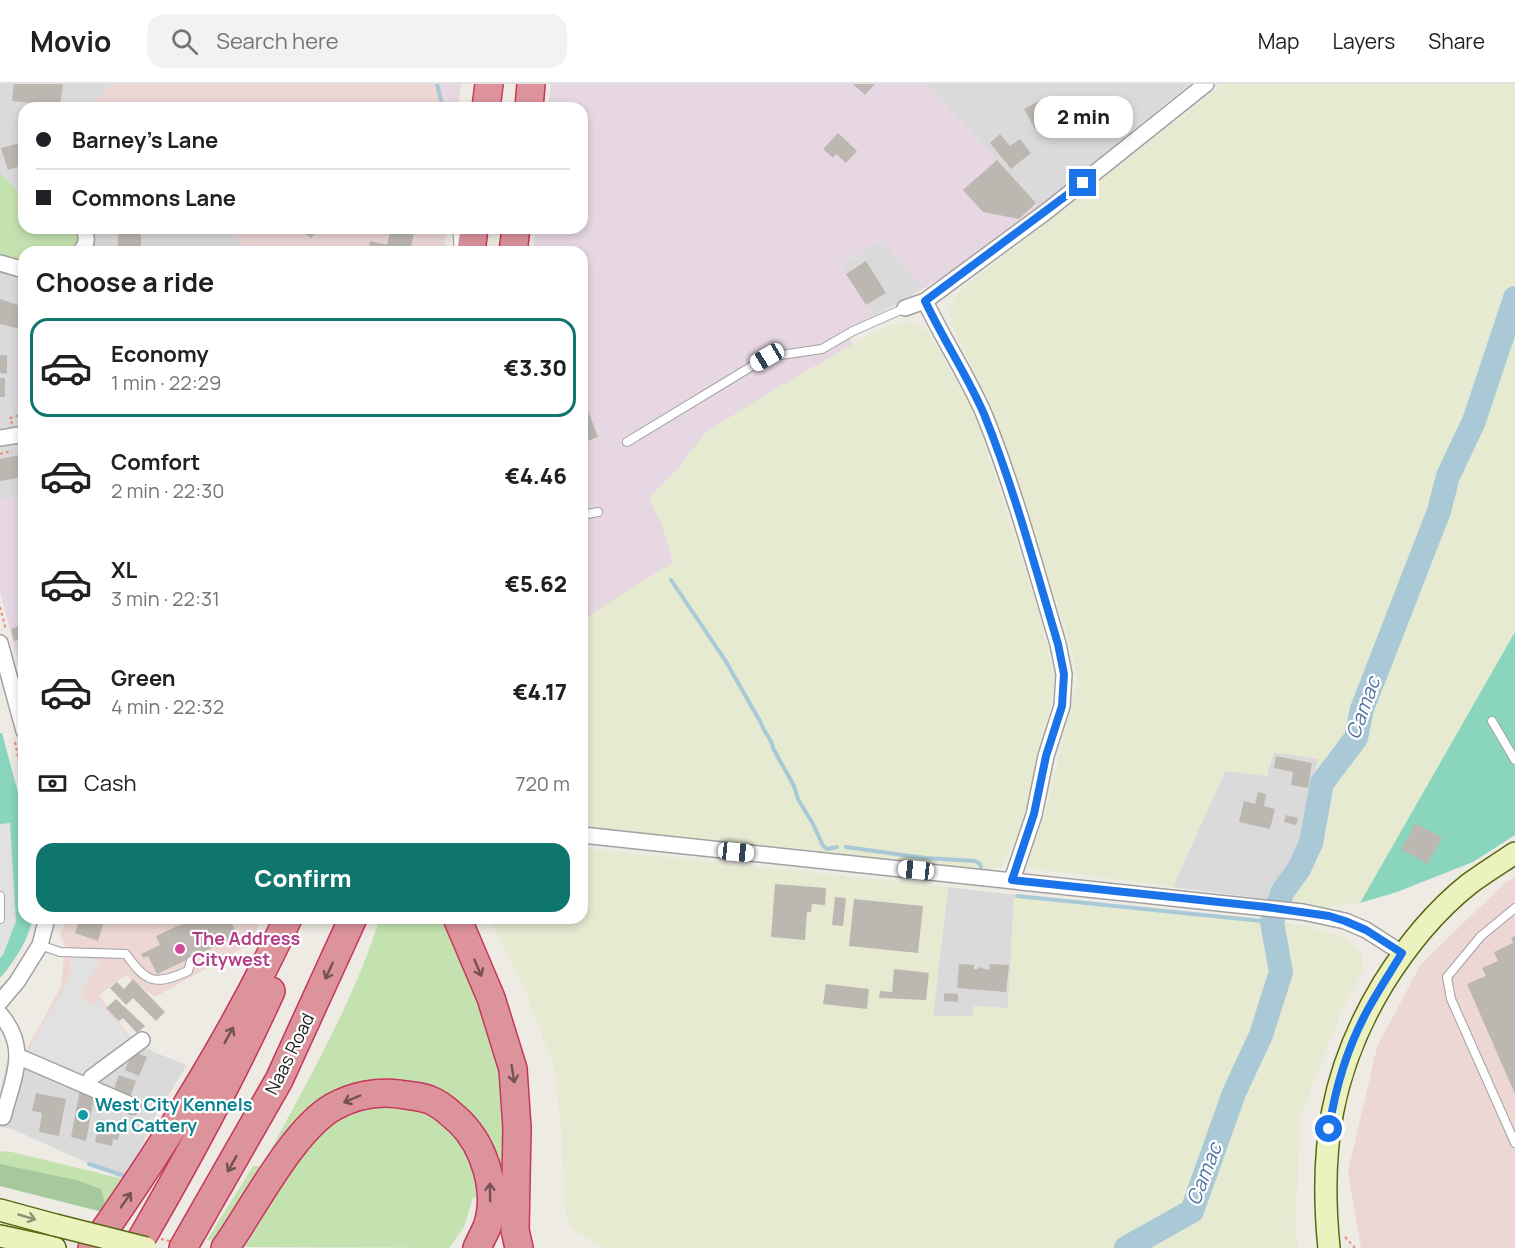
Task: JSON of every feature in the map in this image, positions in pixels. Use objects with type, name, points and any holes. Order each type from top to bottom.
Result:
[{"type":"highway","points":[[487,102],[489,84]]},
{"type":"highway","points":[[530,102],[531,84]]},
{"type":"highway","points":[[92,1248],[161,1148],[202,1083],[285,924]]},
{"type":"highway","points":[[136,1248],[242,1056],[299,924]]},
{"type":"highway","name":"Naas Road","points":[[183,1248],[279,1080],[350,924]]},
{"type":"highway","points":[[460,924],[490,998],[513,1069],[517,1128],[515,1230],[519,1248]]},
{"type":"highway","points":[[225,1248],[288,1154],[309,1128],[332,1108],[342,1103],[362,1095],[392,1093],[433,1101],[451,1113],[478,1145],[491,1185],[487,1226],[477,1248]]},
{"type":"street","points":[[905,308],[925,301],[1047,211],[1206,84]]},
{"type":"street","points":[[0,263],[18,268]]},
{"type":"street","points":[[925,301],[939,332],[970,385],[1004,465],[1058,644],[1064,674],[1062,706],[1046,756],[1034,814],[1012,880]]},
{"type":"street","points":[[0,438],[18,435]]},
{"type":"street","points":[[0,643],[18,717]]},
{"type":"street","points":[[588,836],[1304,912],[1345,921],[1366,930],[1402,953]]},
{"type":"street","points":[[1329,1248],[1325,1181],[1327,1146],[1337,1089],[1351,1044],[1366,1013],[1402,953],[1445,906],[1469,884],[1515,853]]},
{"type":"street","points":[[0,1002],[17,982],[40,945],[45,924]]},
{"type":"street","points":[[0,1014],[7,1021],[18,1049],[3,1117]]},
{"type":"street","points":[[86,1086],[92,1077],[142,1040]]},
{"type":"street","points":[[17,1056],[133,1106]]},
{"type":"street","points":[[0,1210],[146,1248]]},
{"type":"street","points":[[0,1236],[50,1247]]},
{"type":"lane","points":[[482,102],[489,84]]},
{"type":"lane","points":[[627,442],[767,357],[822,349],[854,331],[905,308]]},
{"type":"lane","points":[[588,514],[598,512]]},
{"type":"lane","points":[[1491,721],[1515,760]]},
{"type":"lane","points":[[0,896],[0,919]]},
{"type":"lane","points":[[1515,908],[1481,936],[1448,977],[1452,999],[1515,1143]]},
{"type":"lane","points":[[40,945],[60,952],[126,954],[138,971],[154,981],[163,981],[188,971],[190,961]]},
{"type":"path","points":[[1344,1228],[1345,1237],[1355,1248]]},
{"type":"shaded area","points":[[0,84],[111,84],[97,102],[18,102],[18,234],[231,234],[244,246],[18,246],[18,496],[0,501]]},
{"type":"shaded area","points":[[111,84],[439,84],[446,102],[97,102]]},
{"type":"shaded area","points":[[439,84],[461,84],[459,102],[446,102]]},
{"type":"shaded area","points":[[551,84],[926,84],[1039,209],[979,255],[923,289],[882,240],[841,265],[874,316],[846,330],[853,344],[705,434],[676,471],[649,498],[663,527],[673,563],[588,616],[588,246],[534,246],[535,234],[588,234],[588,102],[549,102]]},
{"type":"shaded area","points":[[926,84],[1190,84],[1039,209]]},
{"type":"shaded area","points":[[231,234],[446,234],[445,246],[244,246]]},
{"type":"shaded area","points":[[882,240],[923,289],[874,316],[841,265]]},
{"type":"shaded area","points":[[18,496],[18,662],[0,591],[0,501]]},
{"type":"shaded area","points":[[1273,752],[1318,759],[1308,814],[1274,900],[1173,887],[1225,771],[1267,776]]},
{"type":"shaded area","points":[[10,823],[16,921],[0,958],[0,824]]},
{"type":"shaded area","points":[[1515,877],[1515,1248],[1361,1248],[1348,1172],[1377,1047],[1421,964],[1506,882]]},
{"type":"shaded area","points":[[948,887],[1014,895],[1008,1008],[974,1007],[973,1016],[933,1016]]},
{"type":"shaded area","points":[[64,924],[259,924],[250,944],[155,997],[126,975],[99,995],[131,1038],[84,1075],[25,1052],[61,987],[65,945],[60,936]]},
{"type":"shaded area","points":[[69,952],[85,952],[84,957],[101,963],[79,993],[91,1006],[98,999],[130,1039],[85,1077],[27,1053],[71,976]]},
{"type":"shaded area","points":[[131,1038],[156,1053],[187,1065],[153,1120],[137,1157],[123,1179],[12,1129],[0,1127],[0,1093],[7,1062],[84,1075]]},
{"type":"green space","points":[[1224,84],[1515,84],[1515,632],[1360,903],[1309,910],[1274,900],[1308,814],[1318,759],[1274,752],[1267,776],[1225,771],[1173,887],[1027,868],[1048,804],[1078,678],[1067,633],[1012,466],[987,398],[952,325],[949,311],[956,296],[975,278]]},
{"type":"green space","points":[[0,173],[18,191],[18,234],[79,234],[80,238],[76,246],[18,246],[18,261],[0,255]]},
{"type":"green space","points":[[911,322],[928,332],[968,401],[977,422],[1036,603],[1054,676],[1051,705],[1041,737],[1031,792],[1016,839],[1001,868],[987,869],[588,831],[588,616],[673,563],[663,527],[649,498],[676,471],[705,433],[770,392],[867,336],[892,325]]},
{"type":"green space","points":[[1515,632],[1515,835],[1473,862],[1397,892],[1360,903]]},
{"type":"green space","points":[[0,733],[2,733],[18,793],[18,924],[31,924],[20,950],[0,978]]},
{"type":"green space","points":[[588,849],[948,887],[933,1016],[973,1016],[974,1006],[1008,1008],[1014,895],[1259,919],[1305,926],[1345,938],[1361,952],[1363,969],[1342,1010],[1301,1114],[1295,1229],[1298,1248],[606,1248],[596,1245],[571,1226],[564,1205],[562,1134],[554,1067],[524,988],[491,924],[588,924]]},
{"type":"green space","points":[[378,924],[452,924],[502,1058],[508,1185],[498,1184],[472,1120],[356,1087],[220,1243],[207,1240],[253,1166],[262,1166],[327,1045],[369,951]]},
{"type":"green space","points":[[405,1101],[447,1120],[473,1155],[480,1197],[473,1198],[464,1227],[449,1248],[238,1247],[310,1141],[349,1108]]},
{"type":"green space","points":[[0,1151],[123,1179],[103,1212],[0,1186]]},
{"type":"green space","points":[[0,1164],[76,1180],[101,1189],[106,1207],[103,1212],[0,1186]]},
{"type":"building","points":[[14,84],[63,84],[61,102],[12,101]]},
{"type":"building","points":[[853,84],[875,84],[865,95]]},
{"type":"building","points":[[1048,96],[1059,116],[1035,129],[1024,109]]},
{"type":"building","points":[[838,133],[857,151],[846,163],[836,154],[833,158],[823,149]]},
{"type":"building","points":[[1000,134],[1010,146],[1020,139],[1031,153],[1011,169],[990,143]]},
{"type":"building","points":[[18,144],[18,167],[8,170],[1,148]]},
{"type":"building","points":[[997,160],[1036,203],[1019,219],[983,212],[963,190]]},
{"type":"building","points":[[118,234],[141,234],[141,246],[118,246]]},
{"type":"building","points":[[390,234],[414,234],[411,246],[369,246],[370,241],[387,245]]},
{"type":"building","points":[[866,261],[886,293],[866,305],[846,274]]},
{"type":"building","points":[[0,299],[18,305],[18,328],[0,324]]},
{"type":"building","points":[[0,355],[7,355],[7,374],[0,373]]},
{"type":"building","points":[[0,378],[5,378],[5,397],[0,397]]},
{"type":"building","points":[[588,411],[598,437],[588,441]]},
{"type":"building","points":[[18,455],[18,478],[0,481],[0,459]]},
{"type":"building","points":[[18,626],[18,640],[14,641],[11,629]]},
{"type":"building","points":[[1276,756],[1312,763],[1308,788],[1291,785],[1293,772],[1274,768]]},
{"type":"building","points":[[1258,792],[1266,794],[1264,806],[1275,809],[1270,829],[1239,822],[1244,801],[1255,804]]},
{"type":"building","points":[[1286,815],[1298,818],[1296,825],[1284,822]]},
{"type":"building","points":[[1416,823],[1442,838],[1427,864],[1401,849]]},
{"type":"building","points":[[775,884],[826,888],[825,905],[812,904],[811,912],[807,912],[805,940],[771,937]]},
{"type":"building","points":[[835,897],[846,898],[843,926],[832,925]]},
{"type":"building","points":[[854,899],[923,906],[918,953],[849,946]]},
{"type":"building","points":[[78,924],[103,924],[98,941],[75,933]]},
{"type":"building","name":"The Address Citywest","points":[[182,924],[232,924],[238,936],[157,974],[148,956],[143,958],[141,954],[160,945],[156,936]]},
{"type":"building","points":[[1515,936],[1515,1094],[1467,984],[1486,976],[1482,968],[1498,961],[1494,952],[1513,943],[1511,938]]},
{"type":"building","points":[[959,964],[974,965],[974,969],[978,967],[989,970],[990,964],[1009,965],[1006,992],[957,988]]},
{"type":"building","points":[[894,969],[929,973],[926,1000],[879,998],[880,991],[892,992]]},
{"type":"building","points":[[133,979],[165,1012],[156,1021],[133,998],[126,1005],[110,988],[117,982],[124,989]]},
{"type":"building","points":[[826,984],[869,989],[867,1009],[823,1004]]},
{"type":"building","points":[[944,993],[958,994],[958,1002],[944,1001]]},
{"type":"building","points":[[116,999],[145,1026],[137,1033],[123,1018],[119,1021],[106,1008]]},
{"type":"building","points":[[133,1051],[147,1057],[139,1076],[125,1070]]},
{"type":"building","points":[[119,1075],[136,1081],[129,1100],[112,1094]]},
{"type":"building","name":"West City Kennels and Cattery","points":[[80,1089],[95,1093],[86,1141],[71,1137]]},
{"type":"building","points":[[36,1093],[66,1099],[59,1136],[39,1132],[42,1113],[32,1111]]},
{"type":"building","points":[[100,1119],[116,1123],[114,1131],[120,1132],[118,1140],[113,1139],[112,1146],[95,1142]]},
{"type":"waterway","points":[[437,84],[442,102]]},
{"type":"waterway","name":"Camac","points":[[1126,1248],[1192,1211],[1234,1093],[1261,1035],[1281,972],[1272,922],[1283,891],[1299,869],[1311,843],[1322,783],[1356,738],[1362,709],[1439,511],[1448,476],[1474,421],[1515,298]]},
{"type":"waterway","points":[[671,580],[725,660],[771,742],[823,846],[827,849],[837,847]]},
{"type":"waterway","points":[[846,847],[925,858],[975,861],[981,867]]},
{"type":"waterway","points":[[1017,896],[1272,922]]},
{"type":"waterway","points":[[89,1164],[125,1176]]},
{"type":"place","name":"The Address Citywest","points":[[180,949]]},
{"type":"place","name":"West City Kennels and Cattery","points":[[83,1115]]},
{"type":"route","points":[[1083,183],[925,301],[939,332],[977,399],[1004,465],[1058,644],[1064,674],[1062,706],[1046,756],[1034,814],[1012,880],[1266,907],[1329,916],[1366,930],[1402,953],[1366,1013],[1351,1044],[1340,1077],[1329,1129]]}]
